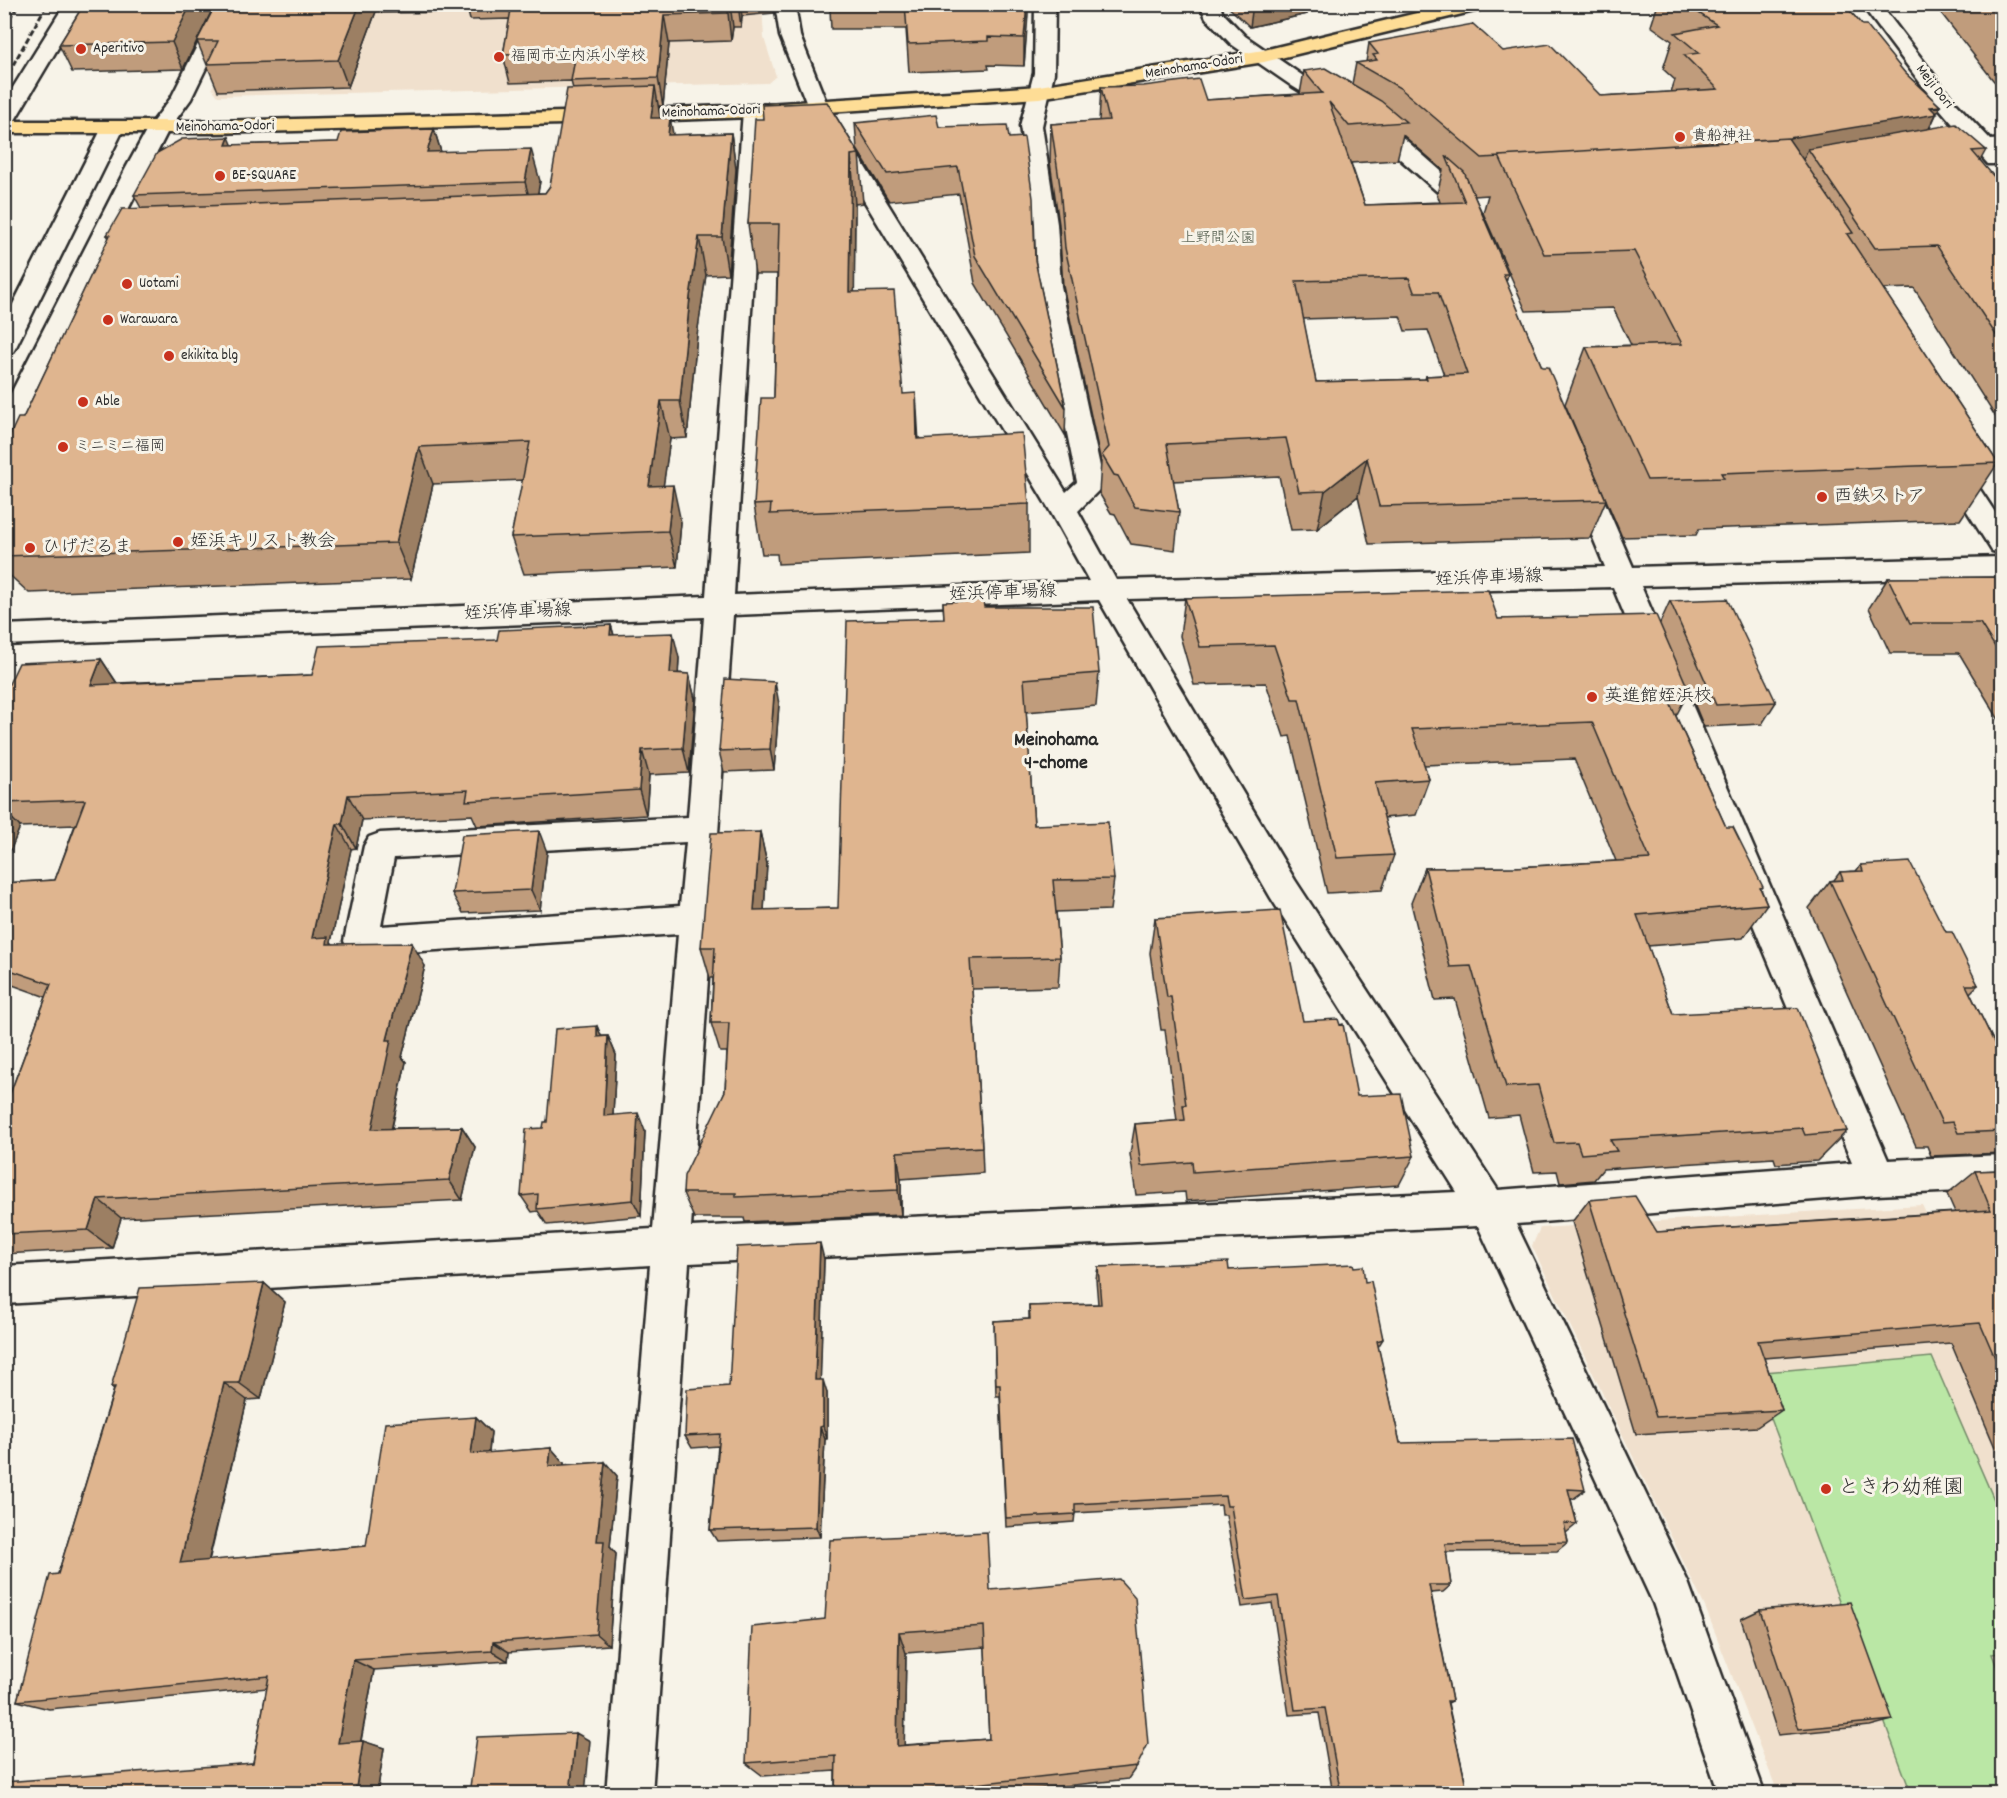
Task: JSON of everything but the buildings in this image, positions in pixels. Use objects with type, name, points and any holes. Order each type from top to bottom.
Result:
[{"type":"main road","name":"Meinohama-Odori","points":[[4,127],[562,127],[753,111],[1039,92],[1264,56],[1480,4]]},
{"type":"street","points":[[4,120],[75,4]]},
{"type":"street","points":[[4,433],[101,238],[159,128],[181,99],[228,4]]},
{"type":"street","points":[[785,4],[790,36],[818,107],[1063,509],[1283,889],[1489,1208],[1673,1597],[1742,1794]]},
{"type":"street","points":[[1046,4],[1044,73],[1031,126],[1046,224],[1049,286],[1091,485],[1063,509]]},
{"type":"street","points":[[1210,4],[1213,14],[1238,40],[1299,82],[1383,132],[1478,205],[1480,238]]},
{"type":"street","name":"Meiji Dori","points":[[1870,4],[1947,105],[1993,146],[2002,165]]},
{"type":"street","points":[[629,1794],[719,605],[753,111]]},
{"type":"street","points":[[4,347],[113,128]]},
{"type":"street","points":[[1921,159],[1993,146]]},
{"type":"street","points":[[101,238],[169,236]]},
{"type":"street","points":[[4,306],[57,238]]},
{"type":"street","points":[[1940,447],[2002,544]]},
{"type":"street","points":[[1569,448],[1876,1178]]},
{"type":"street","name":"姪浜停車場線","points":[[4,634],[1109,590],[2002,567]]},
{"type":"street","points":[[694,919],[361,941],[380,846],[701,829]]},
{"type":"street","points":[[4,1285],[669,1246],[1489,1208],[1876,1178],[2002,1172]]},
{"type":"shaded area","name":"福岡市立内浜小学校","points":[[254,4],[762,5],[764,38],[776,76],[768,83],[218,96],[212,88]]},
{"type":"shaded area","name":"ときわ幼稚園","points":[[1922,1205],[2002,1371],[2002,1793],[1778,1793],[1705,1607],[1532,1246],[1540,1228]]},
{"type":"green space","points":[[1932,1357],[2002,1518],[2002,1653],[1992,1654],[2002,1681],[2002,1793],[1911,1793],[1754,1373]]},
{"type":"railway","points":[[4,26],[19,4]]},
{"type":"railway","points":[[4,81],[47,4]]},
{"type":"place","name":"Aperitivo","points":[[81,49]]},
{"type":"place","name":"福岡市立内浜小学校","points":[[499,57]]},
{"type":"place","name":"貴船神社","points":[[1680,137]]},
{"type":"place","name":"BE-SQUARE","points":[[220,176]]},
{"type":"place","name":"Uotami","points":[[127,284]]},
{"type":"place","name":"Warawara","points":[[108,320]]},
{"type":"place","name":"ekikita blg","points":[[169,356]]},
{"type":"place","name":"Able","points":[[83,402]]},
{"type":"place","name":"ミニミニ福岡","points":[[63,447]]},
{"type":"place","name":"西鉄ストア","points":[[1822,497]]},
{"type":"place","name":"姪浜キリスト教会","points":[[178,542]]},
{"type":"place","name":"ひげだるま","points":[[30,548]]},
{"type":"place","name":"英進館姪浜校","points":[[1592,697]]},
{"type":"place","name":"ときわ幼稚園","points":[[1826,1489]]},
{"type":"district","name":"Meinohama 4-chome","points":[[1056,752]]},
{"type":"park label","name":"上野間公園","points":[[1218,239]]}]
